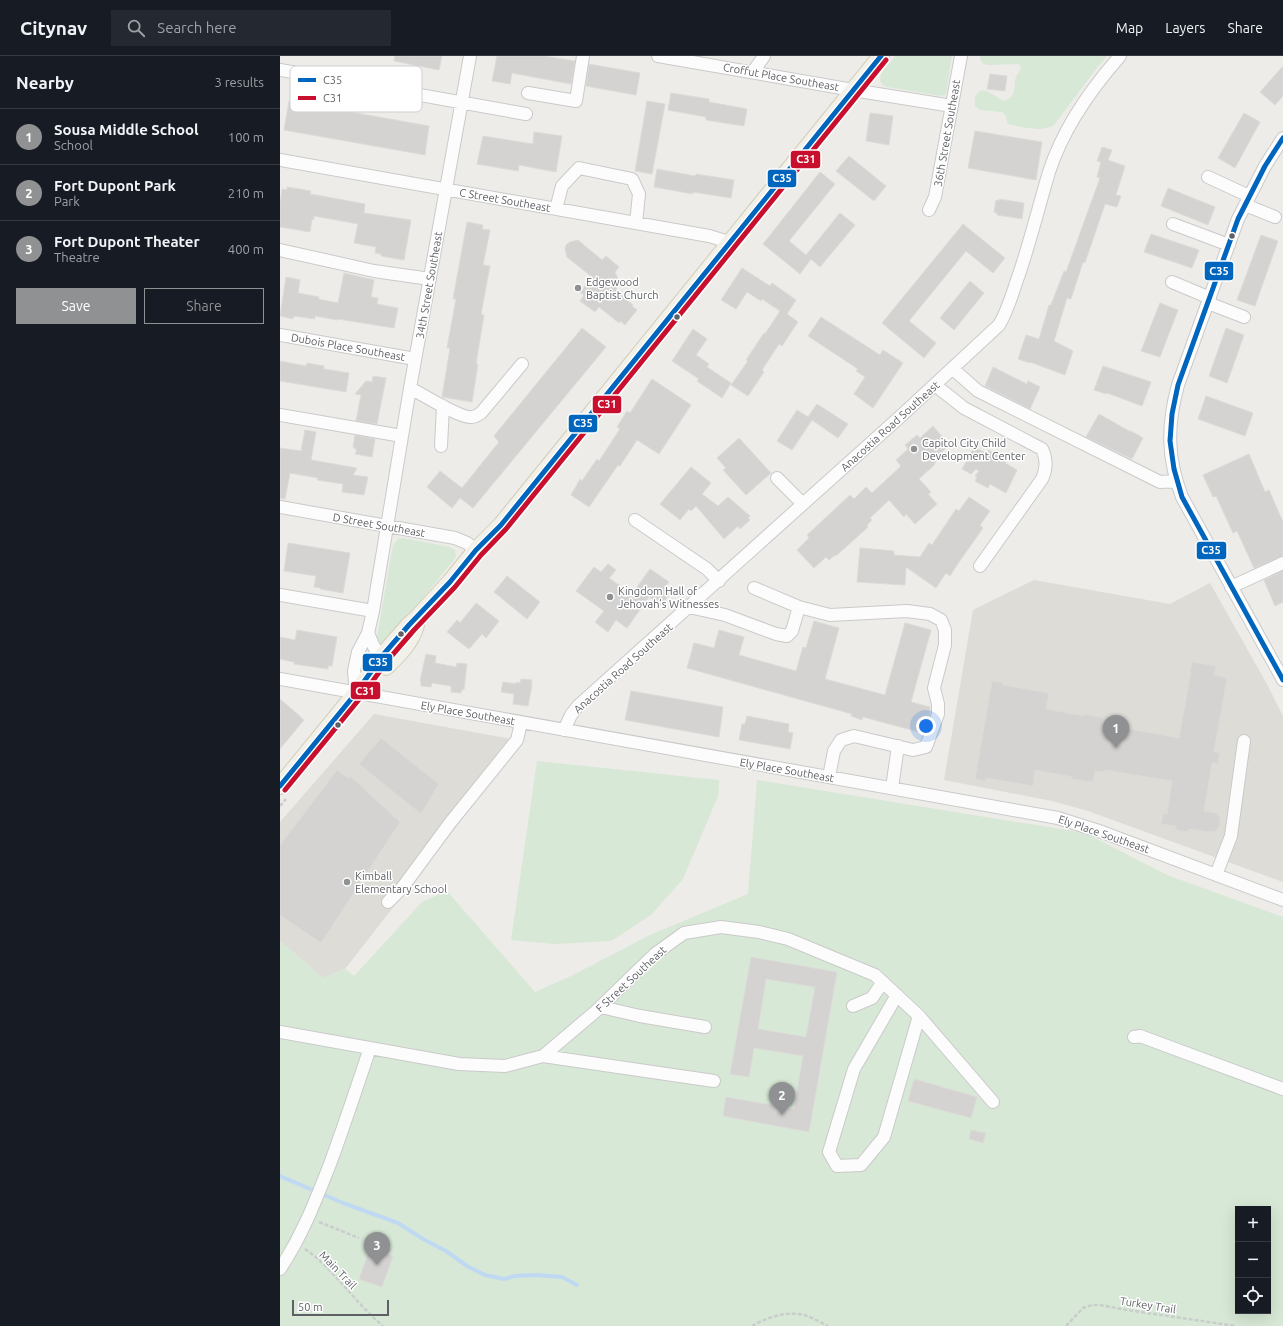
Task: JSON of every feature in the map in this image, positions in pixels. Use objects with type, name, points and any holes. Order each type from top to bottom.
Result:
[{"type":"main road","points":[[850,89],[872,56]]},
{"type":"main road","points":[[280,786],[356,693],[382,656],[409,624],[417,618],[450,582],[476,550],[501,525],[634,361],[726,241],[850,89],[881,56]]},
{"type":"main road","points":[[356,693],[380,674],[406,646],[415,630],[417,618]]},
{"type":"street","name":"34th Street Southeast","points":[[356,693],[354,671],[358,652],[368,633],[373,611],[415,359],[470,56]]},
{"type":"street","points":[[528,93],[576,101],[584,56]]},
{"type":"street","name":"Croffut Place Southeast","points":[[658,56],[715,61],[752,72],[952,106]]},
{"type":"street","points":[[752,72],[764,56]]},
{"type":"street","name":"36th Street Southeast","points":[[929,210],[935,197],[961,56]]},
{"type":"street","name":"Anacostia Road Southeast","points":[[564,730],[571,714],[578,706],[719,581],[953,369],[999,325],[1006,314],[1023,264],[1050,171],[1061,143],[1072,121],[1120,56]]},
{"type":"street","points":[[280,70],[290,72]]},
{"type":"street","points":[[422,96],[526,114]]},
{"type":"street","points":[[1283,138],[1265,166],[1247,200],[1229,245],[1178,385],[1172,410],[1170,442],[1172,464],[1176,481],[1186,505],[1283,680]]},
{"type":"street","name":"C Street Southeast","points":[[280,160],[709,236],[726,241]]},
{"type":"street","points":[[556,209],[562,186],[579,168],[632,179],[639,194],[636,223]]},
{"type":"street","points":[[1208,178],[1275,217]]},
{"type":"street","points":[[1173,224],[1229,245]]},
{"type":"street","points":[[280,250],[374,271],[430,279]]},
{"type":"street","points":[[1172,282],[1244,317]]},
{"type":"street","name":"Dubois Place Southeast","points":[[280,335],[415,359]]},
{"type":"street","points":[[410,388],[460,415],[474,417],[481,413],[522,364]]},
{"type":"street","points":[[953,369],[978,391],[1025,415],[1160,482],[1176,481]]},
{"type":"street","points":[[935,385],[964,408],[1042,449],[1046,456],[1046,469],[1042,478],[980,566]]},
{"type":"street","points":[[441,446],[443,406]]},
{"type":"street","points":[[280,415],[402,436]]},
{"type":"street","points":[[777,478],[803,504]]},
{"type":"street","name":"D Street Southeast","points":[[280,507],[458,539],[467,543],[476,550]]},
{"type":"street","points":[[635,520],[707,569],[719,581]]},
{"type":"street","points":[[1232,587],[1283,563]]},
{"type":"street","points":[[754,588],[800,607],[830,615],[907,611],[930,614],[941,620],[945,630],[945,645],[934,688],[938,714],[926,747],[913,750],[854,736],[841,740],[834,751],[829,777]]},
{"type":"street","points":[[280,595],[373,611]]},
{"type":"street","points":[[689,607],[725,615],[776,634],[787,636],[792,631],[800,607]]},
{"type":"street","points":[[368,633],[374,647],[382,656]]},
{"type":"street","name":"Ely Place Southeast","points":[[280,679],[1058,818],[1095,829],[1283,900]]},
{"type":"street","points":[[388,902],[402,888],[450,823],[517,740],[521,723]]},
{"type":"street","points":[[1216,875],[1231,836],[1244,741]]},
{"type":"street","points":[[892,788],[898,746]]},
{"type":"street","name":"F Street Southeast","points":[[280,1032],[459,1064],[505,1066],[543,1056],[601,1007],[656,954],[684,933],[721,926],[759,932],[788,939],[874,975],[919,1016],[993,1102]]},
{"type":"street","points":[[853,1006],[872,998],[883,982]]},
{"type":"street","points":[[897,995],[854,1069],[828,1152],[836,1166],[860,1165],[884,1137],[919,1016]]},
{"type":"street","points":[[601,1007],[640,1016],[705,1027]]},
{"type":"street","points":[[1134,1037],[1140,1036],[1283,1089]]},
{"type":"street","points":[[280,1269],[309,1218],[347,1119],[370,1048]]},
{"type":"street","points":[[543,1056],[714,1081]]},
{"type":"path","points":[[309,1218],[359,1238]]},
{"type":"path","name":"Main Trail","points":[[295,1245],[305,1249],[319,1259],[368,1313],[383,1326]]},
{"type":"path","name":"Turkey Trail","points":[[1066,1326],[1084,1308],[1092,1305],[1100,1305],[1236,1326]]},
{"type":"path","points":[[752,1326],[780,1314],[805,1315],[828,1326]]},
{"type":"shaded area","points":[[1034,580],[1170,604],[1210,583],[1268,686],[1283,716],[1283,882],[1088,811],[1052,801],[944,780],[973,610]]},
{"type":"shaded area","name":"Kimball Elementary School","points":[[374,714],[523,741],[345,969],[323,978],[280,941],[280,822]]},
{"type":"green space","points":[[896,56],[952,56],[946,94],[942,96],[887,87],[882,84],[880,80],[882,72]]},
{"type":"green space","points":[[980,56],[1107,56],[1054,125],[1044,129],[1038,129],[1008,124],[1005,115],[1002,112],[981,110],[975,106],[975,96],[981,90],[987,91],[1004,101],[1012,96],[1016,77],[1021,68],[1018,64],[983,64]]},
{"type":"green space","points":[[403,538],[450,547],[455,550],[456,557],[391,638],[383,644],[378,642],[377,637],[393,545],[398,539]]},
{"type":"green space","points":[[537,761],[719,780],[718,796],[683,879],[651,915],[611,941],[555,944],[511,940]]},
{"type":"green space","points":[[757,780],[1085,833],[1167,875],[1283,917],[1283,1326],[280,1326],[280,941],[323,978],[345,969],[354,976],[422,902],[447,891],[535,992],[573,975],[650,935],[748,894]]},
{"type":"building","points":[[395,56],[442,56],[439,70],[394,61]]},
{"type":"building","points":[[497,56],[544,56],[575,61],[571,84],[512,73],[510,84],[492,81]]},
{"type":"building","points":[[589,64],[640,73],[636,95],[586,86]]},
{"type":"building","points":[[1283,66],[1283,96],[1275,105],[1260,92]]},
{"type":"building","points":[[990,74],[1007,76],[1005,91],[987,89]]},
{"type":"building","points":[[671,93],[709,99],[709,102],[747,109],[744,126],[706,120],[706,117],[668,110]]},
{"type":"building","points":[[289,101],[290,112],[351,112],[429,126],[425,155],[284,130]]},
{"type":"building","points":[[647,101],[665,104],[652,174],[635,171]]},
{"type":"building","points":[[870,113],[893,116],[889,145],[866,141]]},
{"type":"building","points":[[1244,113],[1260,122],[1235,168],[1218,158]]},
{"type":"building","points":[[975,131],[1042,142],[1036,180],[968,168]]},
{"type":"building","points":[[534,132],[562,136],[556,172],[519,165],[518,171],[477,164],[483,136],[533,144]]},
{"type":"building","points":[[1102,147],[1112,150],[1108,160],[1125,166],[1116,195],[1121,196],[1117,207],[1105,204],[1071,299],[1067,298],[1054,341],[1073,351],[1065,375],[1018,359],[1026,335],[1039,339],[1049,305],[1051,305],[1064,271],[1066,272],[1100,178],[1097,177],[1101,162],[1097,161]]},
{"type":"building","points":[[849,156],[886,186],[874,201],[836,171]]},
{"type":"building","points":[[657,169],[695,176],[696,174],[734,180],[731,198],[693,192],[693,194],[654,187]]},
{"type":"building","points":[[820,172],[835,184],[789,241],[806,255],[840,213],[855,225],[820,267],[811,259],[800,274],[763,244]]},
{"type":"building","points":[[287,187],[311,191],[310,194],[365,204],[364,213],[411,220],[404,260],[381,256],[381,254],[375,253],[376,247],[354,243],[358,224],[314,216],[314,220],[312,219],[310,232],[280,227],[280,204],[282,189],[287,190]]},
{"type":"building","points":[[1168,188],[1215,207],[1208,225],[1161,206]]},
{"type":"building","points":[[999,199],[1024,203],[1022,219],[997,215],[997,213],[994,212],[996,200],[999,201]]},
{"type":"building","points":[[467,222],[483,225],[482,229],[490,230],[483,265],[490,266],[481,314],[484,315],[476,364],[478,364],[472,402],[442,397],[450,348],[447,348],[456,299],[453,299]]},
{"type":"building","points":[[963,224],[1005,258],[993,273],[966,251],[909,321],[936,343],[924,358],[882,323]]},
{"type":"building","points":[[1151,234],[1199,250],[1192,268],[1144,252]]},
{"type":"building","points":[[1261,235],[1278,241],[1255,306],[1237,300]]},
{"type":"building","points":[[578,240],[602,260],[606,256],[619,267],[615,272],[618,279],[616,291],[637,310],[625,325],[620,321],[619,323],[599,307],[595,312],[580,301],[584,295],[580,292],[592,277],[567,257],[565,249],[566,245],[570,242]]},
{"type":"building","points":[[742,268],[770,286],[772,283],[796,300],[787,314],[798,322],[782,346],[779,344],[762,370],[764,372],[748,396],[731,385],[748,361],[746,360],[780,311],[762,299],[761,301],[747,292],[736,309],[721,300]]},
{"type":"building","points":[[344,273],[374,280],[371,297],[378,298],[377,304],[398,308],[394,328],[315,316],[315,319],[294,316],[293,319],[280,316],[286,277],[300,280],[298,293],[319,297],[318,299],[338,303]]},
{"type":"building","points":[[970,281],[984,293],[954,330],[940,318]]},
{"type":"building","points":[[1160,303],[1178,310],[1160,357],[1141,351]]},
{"type":"building","points":[[821,317],[880,355],[883,350],[903,363],[873,408],[854,394],[865,377],[856,371],[858,369],[808,336]]},
{"type":"building","points":[[582,328],[606,347],[473,508],[460,498],[452,508],[427,487],[440,471],[462,488],[499,442],[494,436]]},
{"type":"building","points":[[1226,328],[1244,335],[1227,383],[1209,376]]},
{"type":"building","points":[[693,329],[707,339],[696,355],[709,364],[707,367],[731,383],[722,398],[697,381],[699,379],[672,361]]},
{"type":"building","points":[[280,361],[306,366],[307,363],[324,366],[324,369],[349,373],[346,392],[280,381]]},
{"type":"building","points":[[1103,366],[1151,382],[1142,406],[1107,393],[1094,390]]},
{"type":"building","points":[[993,367],[1027,384],[1028,381],[1040,387],[1030,409],[985,386]]},
{"type":"building","points":[[373,376],[386,378],[377,424],[356,421],[361,395],[355,394],[366,381],[372,382]]},
{"type":"building","points":[[652,379],[691,405],[659,454],[637,440],[620,466],[618,465],[589,507],[571,495],[580,479],[582,481],[597,459],[599,461],[620,429],[617,427],[627,411],[630,413]]},
{"type":"building","points":[[1206,396],[1253,413],[1245,436],[1198,419]]},
{"type":"building","points":[[817,404],[848,424],[838,438],[812,420],[792,450],[777,441],[797,410],[808,417]]},
{"type":"building","points":[[1099,414],[1143,438],[1132,459],[1086,437]]},
{"type":"building","points":[[933,426],[949,445],[939,455],[934,465],[919,479],[931,492],[928,494],[937,504],[915,524],[906,514],[904,517],[889,500],[870,518],[872,520],[867,525],[868,527],[836,556],[835,555],[829,560],[826,557],[814,568],[797,550],[809,538],[807,535],[850,495],[854,499],[866,487],[872,493],[901,466],[896,460],[908,449],[905,445],[917,435],[920,438]]},
{"type":"building","points":[[305,430],[316,432],[311,460],[357,468],[353,475],[368,477],[364,495],[342,492],[343,484],[317,480],[318,478],[290,473],[285,499],[280,498],[280,448],[301,451]]},
{"type":"building","points":[[355,435],[375,439],[372,457],[355,454],[357,450],[353,447]]},
{"type":"building","points":[[739,438],[771,473],[746,495],[723,470],[726,468],[717,458]]},
{"type":"building","points":[[974,447],[986,453],[988,450],[1007,460],[1005,463],[1017,470],[1006,493],[990,484],[988,488],[975,481],[977,477],[975,476],[979,471],[976,469],[971,474],[962,469]]},
{"type":"building","points":[[1249,454],[1265,492],[1269,490],[1283,522],[1283,556],[1254,568],[1237,531],[1233,533],[1216,496],[1213,497],[1203,475]]},
{"type":"building","points":[[691,467],[711,483],[702,494],[718,506],[728,497],[750,516],[748,518],[750,520],[740,529],[738,526],[724,539],[696,506],[691,511],[689,509],[680,520],[660,504]]},
{"type":"building","points":[[969,497],[990,511],[980,525],[983,528],[950,576],[946,573],[936,588],[906,567],[905,585],[857,582],[860,548],[894,551],[894,555],[920,557],[929,543],[932,545],[956,509],[959,511]]},
{"type":"building","points":[[288,543],[350,553],[343,593],[314,587],[316,576],[284,571]]},
{"type":"building","name":"Kingdom Hall of Jehovah’s Witnesses","points":[[608,564],[616,570],[609,578],[632,594],[650,569],[669,582],[664,588],[670,593],[662,605],[649,597],[627,628],[616,620],[608,632],[595,622],[604,611],[576,591],[594,567],[601,572]]},
{"type":"building","points":[[1283,571],[1283,602],[1275,606],[1264,580]]},
{"type":"building","points":[[507,576],[540,602],[527,619],[494,592]]},
{"type":"building","points":[[476,603],[499,621],[486,638],[482,634],[469,649],[447,632],[457,620],[460,623]]},
{"type":"building","points":[[814,621],[839,628],[825,679],[885,695],[905,623],[931,630],[911,702],[930,707],[930,713],[923,733],[863,717],[862,720],[851,716],[852,714],[687,668],[694,643],[714,648],[719,630],[744,637],[739,655],[796,671],[803,647],[806,648]]},
{"type":"building","points":[[297,630],[337,637],[332,666],[328,666],[328,669],[294,664],[294,662],[280,659],[280,637],[295,640]]},
{"type":"building","points":[[426,654],[436,656],[435,663],[456,667],[457,663],[467,664],[464,690],[462,689],[461,693],[451,692],[451,686],[432,683],[431,687],[421,686],[420,681]]},
{"type":"building","points":[[1192,662],[1216,666],[1214,675],[1227,678],[1214,752],[1220,753],[1218,764],[1212,763],[1204,811],[1215,813],[1220,817],[1220,825],[1216,831],[1210,832],[1189,829],[1188,832],[1176,830],[1176,826],[1161,824],[1163,813],[1167,814],[1172,781],[1105,770],[1104,772],[1095,771],[1093,782],[1072,779],[1072,777],[1035,770],[1033,786],[987,778],[986,781],[975,779],[992,681],[1004,683],[1003,685],[1049,693],[1046,709],[1084,716],[1085,714],[1103,718],[1102,724],[1179,738]]},
{"type":"building","points":[[521,679],[532,680],[528,706],[513,704],[514,694],[501,692],[503,682],[516,684],[516,682],[520,683]]},
{"type":"building","points":[[631,691],[723,707],[719,737],[625,720]]},
{"type":"building","points":[[280,699],[304,720],[280,749]]},
{"type":"building","points":[[747,716],[789,724],[788,732],[793,733],[790,749],[739,740],[742,724],[745,724]]},
{"type":"building","points":[[381,738],[439,784],[421,814],[359,764]]},
{"type":"building","points":[[337,770],[348,778],[350,776],[400,822],[321,943],[280,915],[280,845]]},
{"type":"building","points":[[751,957],[837,972],[809,1132],[723,1116],[726,1097],[794,1109],[803,1056],[754,1048],[749,1077],[730,1074]],"holes":[[[766,979],[815,987],[806,1037],[758,1029]]]},
{"type":"building","points":[[914,1079],[977,1097],[971,1118],[908,1101]]},
{"type":"building","points":[[971,1130],[986,1133],[983,1143],[969,1139]]},
{"type":"building","points":[[372,1243],[391,1249],[389,1254],[393,1256],[382,1287],[359,1279]]},
{"type":"waterway","points":[[280,1176],[343,1203],[398,1223],[423,1239],[446,1251],[467,1266],[485,1275],[504,1279],[515,1276],[536,1275],[562,1277],[577,1285]]},
{"type":"transit line","name":"C35","points":[[280,786],[356,693],[382,656],[450,582],[476,550],[501,525],[881,56]]},
{"type":"transit line","name":"C31","points":[[285,790],[361,697],[388,660],[506,529],[886,60]]},
{"type":"transit line","name":"C35","points":[[1283,138],[1265,166],[1238,219],[1178,385],[1172,414],[1170,441],[1174,469],[1182,497],[1283,680]]},
{"type":"place","name":"Edgewood Baptist Church","points":[[578,288]]},
{"type":"place","name":"Capitol City Child Development Center","points":[[914,449]]},
{"type":"place","name":"Kingdom Hall of Jehovah’s Witnesses","points":[[610,597]]},
{"type":"place","name":"Sousa Middle School","points":[[1116,748]]},
{"type":"place","name":"Kimball Elementary School","points":[[347,882]]},
{"type":"place","name":"Fort Dupont Park","points":[[782,1115]]},
{"type":"place","name":"Fort Dupont Theater","points":[[377,1265]]}]
